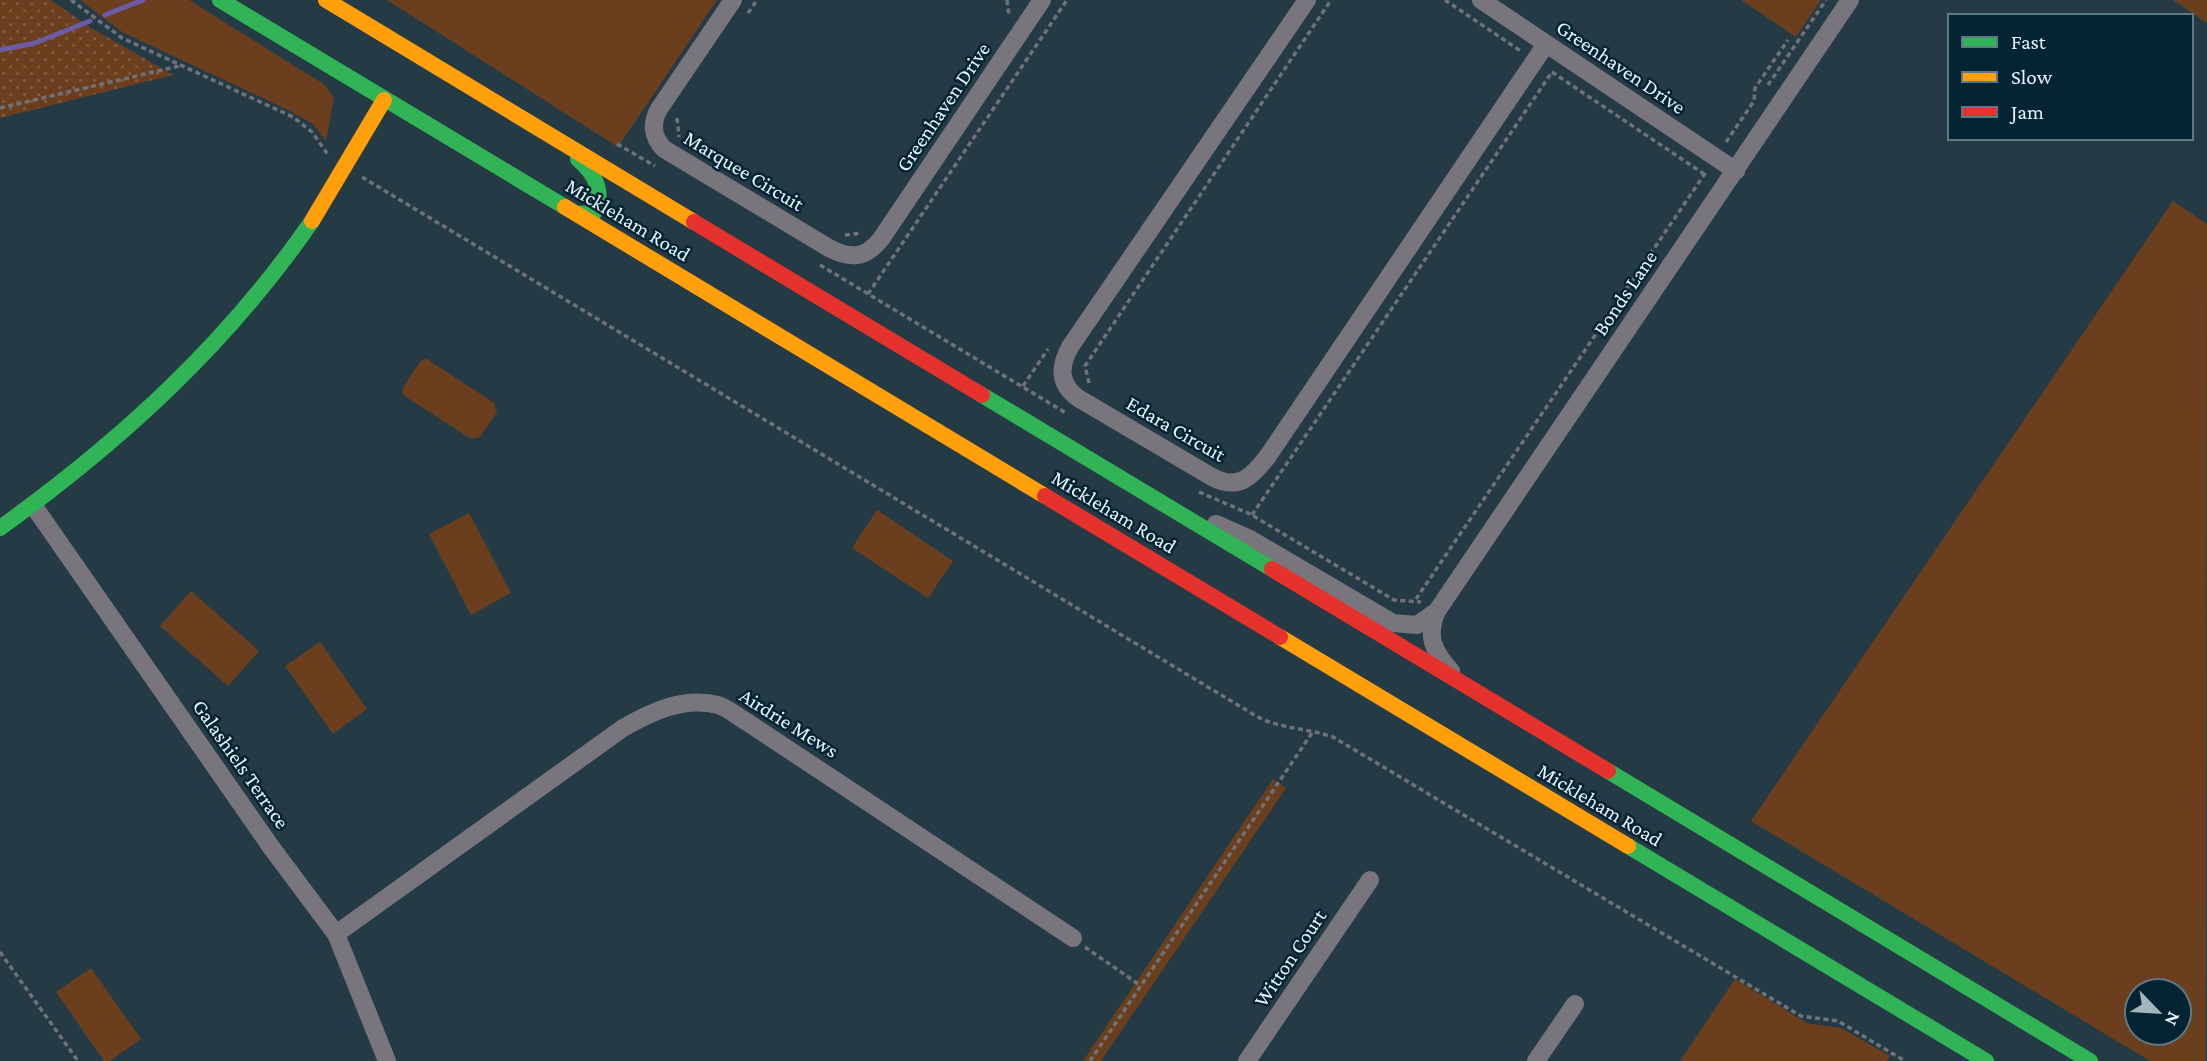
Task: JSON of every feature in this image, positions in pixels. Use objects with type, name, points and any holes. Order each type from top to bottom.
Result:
[{"type":"main road","name":"Mickleham Road","points":[[220,0],[1986,1061]]},
{"type":"main road","name":"Mickleham Road","points":[[326,0],[2090,1061]]},
{"type":"main road","points":[[0,528],[128,430],[210,351],[286,258],[345,167],[384,100]]},
{"type":"main road","points":[[523,118],[587,166],[594,177],[600,191],[597,209],[590,215],[577,214]]},
{"type":"street","name":"Marquee Circuit","points":[[733,0],[659,109],[654,126],[657,141],[664,149],[840,254],[863,255],[881,239]]},
{"type":"street","name":"Greenhaven Drive","points":[[881,239],[1042,0]]},
{"type":"street","name":"Edara Circuit","points":[[1307,0],[1070,347],[1062,366],[1064,383],[1078,398],[1225,483],[1242,481],[1261,466],[1527,55],[1546,44]]},
{"type":"street","name":"Greenhaven Drive","points":[[1481,0],[1736,171]]},
{"type":"street","name":"Bonds Lane","points":[[1437,611],[1850,0]]},
{"type":"street","name":"Galashiels Terrace","points":[[33,505],[271,847],[335,934],[387,1061]]},
{"type":"street","points":[[1175,509],[1251,539],[1393,623],[1417,625],[1437,611]]},
{"type":"street","points":[[1437,611],[1430,633],[1432,644],[1443,661],[1465,684]]},
{"type":"street","name":"Airdrie Mews","points":[[335,934],[622,728],[668,706],[692,704],[719,705],[747,722],[1073,938]]},
{"type":"street","name":"Witton Court","points":[[1247,1061],[1370,880]]},
{"type":"street","points":[[1536,1061],[1575,1004]]},
{"type":"path","points":[[71,0],[122,38],[293,117],[312,132],[330,158],[1256,716],[1274,726],[1314,730],[1334,737],[1801,1016],[1838,1021],[1905,1061]]},
{"type":"path","points":[[742,22],[757,0]]},
{"type":"path","points":[[1003,24],[1011,13],[1007,0]]},
{"type":"path","points":[[868,294],[1066,0]]},
{"type":"path","points":[[1100,389],[1088,383],[1085,366],[1331,0]]},
{"type":"path","points":[[1445,0],[1704,174]]},
{"type":"path","points":[[1416,599],[1754,101],[1755,88],[1788,40]]},
{"type":"path","points":[[1512,62],[1527,55]]},
{"type":"path","points":[[0,107],[181,65]]},
{"type":"path","points":[[1252,515],[1552,72]]},
{"type":"path","points":[[683,108],[676,119],[679,137],[691,144]]},
{"type":"path","points":[[617,144],[658,168]]},
{"type":"path","points":[[844,235],[861,233],[869,222]]},
{"type":"path","points":[[813,261],[1076,419]]},
{"type":"path","points":[[1194,489],[1252,515],[1394,600],[1416,599],[1437,611]]},
{"type":"path","points":[[1090,1061],[1314,730]]},
{"type":"path","points":[[1073,938],[1140,986]]},
{"type":"path","points":[[0,952],[78,1061]]},
{"type":"shaded area","points":[[0,0],[51,0],[88,26],[173,75],[0,118]]},
{"type":"shaded area","points":[[80,0],[189,0],[325,85],[334,98],[326,141],[313,124],[122,32]]},
{"type":"shaded area","points":[[387,0],[717,0],[618,147]]},
{"type":"shaded area","points":[[1741,0],[1821,0],[1796,37]]},
{"type":"shaded area","points":[[2173,0],[2207,0],[2207,23]]},
{"type":"shaded area","points":[[2173,201],[2207,224],[2206,1061],[2150,1061],[2127,1047],[2193,1047],[2193,977],[2123,977],[2123,1045],[1751,821]]},
{"type":"shaded area","points":[[427,359],[494,403],[497,412],[480,437],[471,439],[403,395],[402,389],[421,360]]},
{"type":"shaded area","points":[[877,510],[953,561],[928,598],[852,548]]},
{"type":"shaded area","points":[[469,513],[511,593],[471,615],[429,534]]},
{"type":"shaded area","points":[[191,591],[259,651],[228,686],[160,626]]},
{"type":"shaded area","points":[[320,642],[367,709],[333,734],[285,666]]},
{"type":"shaded area","points":[[1273,779],[1286,788],[1101,1061],[1083,1061]]},
{"type":"shaded area","points":[[91,968],[141,1039],[110,1061],[104,1061],[56,992]]},
{"type":"shaded area","points":[[1735,979],[1807,1023],[1841,1028],[1890,1056],[1887,1061],[1680,1061]]},
{"type":"waterway","points":[[105,15],[143,0]]},
{"type":"waterway","points":[[0,50],[35,43],[90,21]]},
{"type":"traffic: fast","points":[[220,0],[565,207]]},
{"type":"traffic: fast","points":[[577,214],[594,213],[599,197],[593,177],[578,159]]},
{"type":"traffic: fast","points":[[0,528],[88,461],[170,388],[244,309],[312,221]]},
{"type":"traffic: fast","points":[[982,395],[1272,569]]},
{"type":"traffic: fast","points":[[1608,771],[2090,1061]]},
{"type":"traffic: fast","points":[[1628,846],[1986,1061]]},
{"type":"traffic: slow","points":[[326,0],[694,222]]},
{"type":"traffic: slow","points":[[312,221],[384,100]]},
{"type":"traffic: slow","points":[[565,207],[1045,496]]},
{"type":"traffic: slow","points":[[1280,637],[1628,846]]},
{"type":"traffic: jam","points":[[694,222],[982,395]]},
{"type":"traffic: jam","points":[[1045,496],[1280,637]]},
{"type":"traffic: jam","points":[[1272,569],[1608,771]]}]
